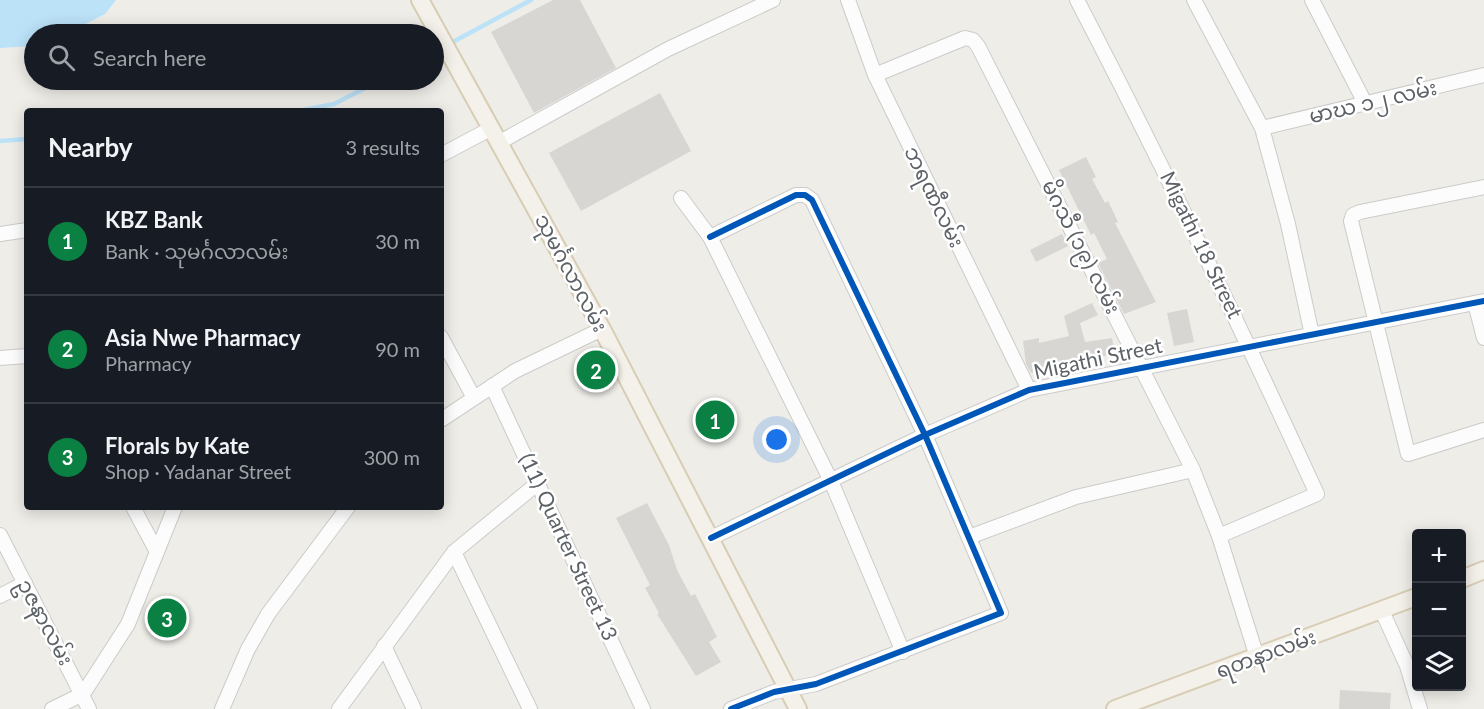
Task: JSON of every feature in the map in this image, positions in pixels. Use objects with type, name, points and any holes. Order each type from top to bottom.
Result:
[{"type":"main road","name":"သုမင်္ဂလာလမ်း","points":[[420,0],[433,24]]},
{"type":"main road","name":"သုမင်္ဂလာလမ်း","points":[[444,44],[602,329],[798,709]]},
{"type":"main road","points":[[1466,577],[1484,570]]},
{"type":"main road","name":"ရတနာလမ်း","points":[[1114,709],[1412,599]]},
{"type":"street","points":[[444,154],[496,135],[668,49],[774,0]]},
{"type":"street","name":"ဘရဏီလမ်း","points":[[848,0],[875,75],[1029,390]]},
{"type":"street","name":"Migathi 18 Street","points":[[1077,0],[1143,127],[1249,345],[1317,495],[1219,536]]},
{"type":"street","points":[[1194,0],[1262,128],[1288,224],[1312,335]]},
{"type":"street","points":[[1312,0],[1365,103]]},
{"type":"street","name":"မိဂသီ (၁၉) လမ်း","points":[[875,75],[965,38],[974,40],[1143,367],[1193,470],[1219,536],[1257,657]]},
{"type":"street","name":"မာဃ ၁၂ လမ်း","points":[[1262,128],[1484,75]]},
{"type":"street","points":[[1484,187],[1353,215],[1351,221],[1408,454],[1484,430]]},
{"type":"street","points":[[710,237],[796,195],[805,195],[812,200],[925,435],[1001,613],[816,684],[789,689],[731,709]]},
{"type":"street","points":[[681,198],[710,237],[831,481],[903,652]]},
{"type":"street","points":[[0,234],[24,230]]},
{"type":"street","points":[[1480,302],[1484,338]]},
{"type":"street","name":"Migathi Street","points":[[711,538],[925,435],[1029,390],[1249,345],[1480,302]]},
{"type":"street","points":[[444,418],[515,371],[602,329]]},
{"type":"street","points":[[444,343],[474,398]]},
{"type":"street","points":[[0,358],[24,356]]},
{"type":"street","name":"(11) Quarter Street 13","points":[[492,386],[643,709]]},
{"type":"street","points":[[969,537],[1092,493],[1193,470]]},
{"type":"street","points":[[339,709],[453,552],[538,483]]},
{"type":"street","points":[[135,510],[157,552]]},
{"type":"street","points":[[52,709],[83,694],[128,624],[174,510]]},
{"type":"street","points":[[222,709],[248,649],[268,614],[346,510]]},
{"type":"street","name":"ဥဇနာလမ်း","points":[[0,535],[89,709]]},
{"type":"street","points":[[453,552],[530,709]]},
{"type":"street","points":[[0,596],[25,583]]},
{"type":"street","points":[[1382,611],[1407,666],[1419,709]]},
{"type":"street","points":[[384,646],[414,709]]},
{"type":"water","points":[[0,0],[116,0],[105,14],[86,24],[24,24],[24,47],[0,48]]},
{"type":"building","points":[[553,0],[580,0],[616,68],[534,113],[491,32]]},
{"type":"building","points":[[660,93],[691,151],[581,211],[549,153]]},
{"type":"building","points":[[1086,157],[1096,177],[1092,179],[1105,203],[1108,201],[1118,222],[1115,223],[1156,302],[1124,314],[1098,263],[1107,259],[1094,233],[1091,235],[1059,170]]},
{"type":"building","points":[[1062,234],[1068,246],[1036,262],[1030,250]]},
{"type":"building","points":[[1092,303],[1098,315],[1080,323],[1085,342],[1112,338],[1115,354],[1056,370],[1031,373],[1026,364],[1023,341],[1039,338],[1039,343],[1069,336],[1064,316]]},
{"type":"building","points":[[1187,309],[1194,342],[1174,346],[1167,313]]},
{"type":"building","points":[[729,405],[736,418],[701,435],[695,423]]},
{"type":"building","points":[[647,503],[669,545],[677,570],[691,596],[695,594],[717,637],[709,642],[721,662],[696,676],[657,614],[659,613],[645,588],[650,585],[616,518]]},
{"type":"building","points":[[1340,690],[1391,693],[1390,709],[1339,709]]},
{"type":"waterway","points":[[449,44],[531,0]]},
{"type":"waterway","points":[[314,108],[334,104],[361,90]]},
{"type":"waterway","points":[[0,141],[24,139]]},
{"type":"cycle path","points":[[710,237],[796,195],[805,195],[812,200],[925,435],[1001,613],[816,684],[774,692],[731,709]]},
{"type":"cycle path","points":[[711,538],[925,435],[1029,390],[1484,301]]},
{"type":"place","name":"Asia Nwe Pharmacy","points":[[596,370]]},
{"type":"place","name":"KBZ Bank","points":[[715,420]]},
{"type":"place","name":"Florals by Kate","points":[[167,618]]}]
